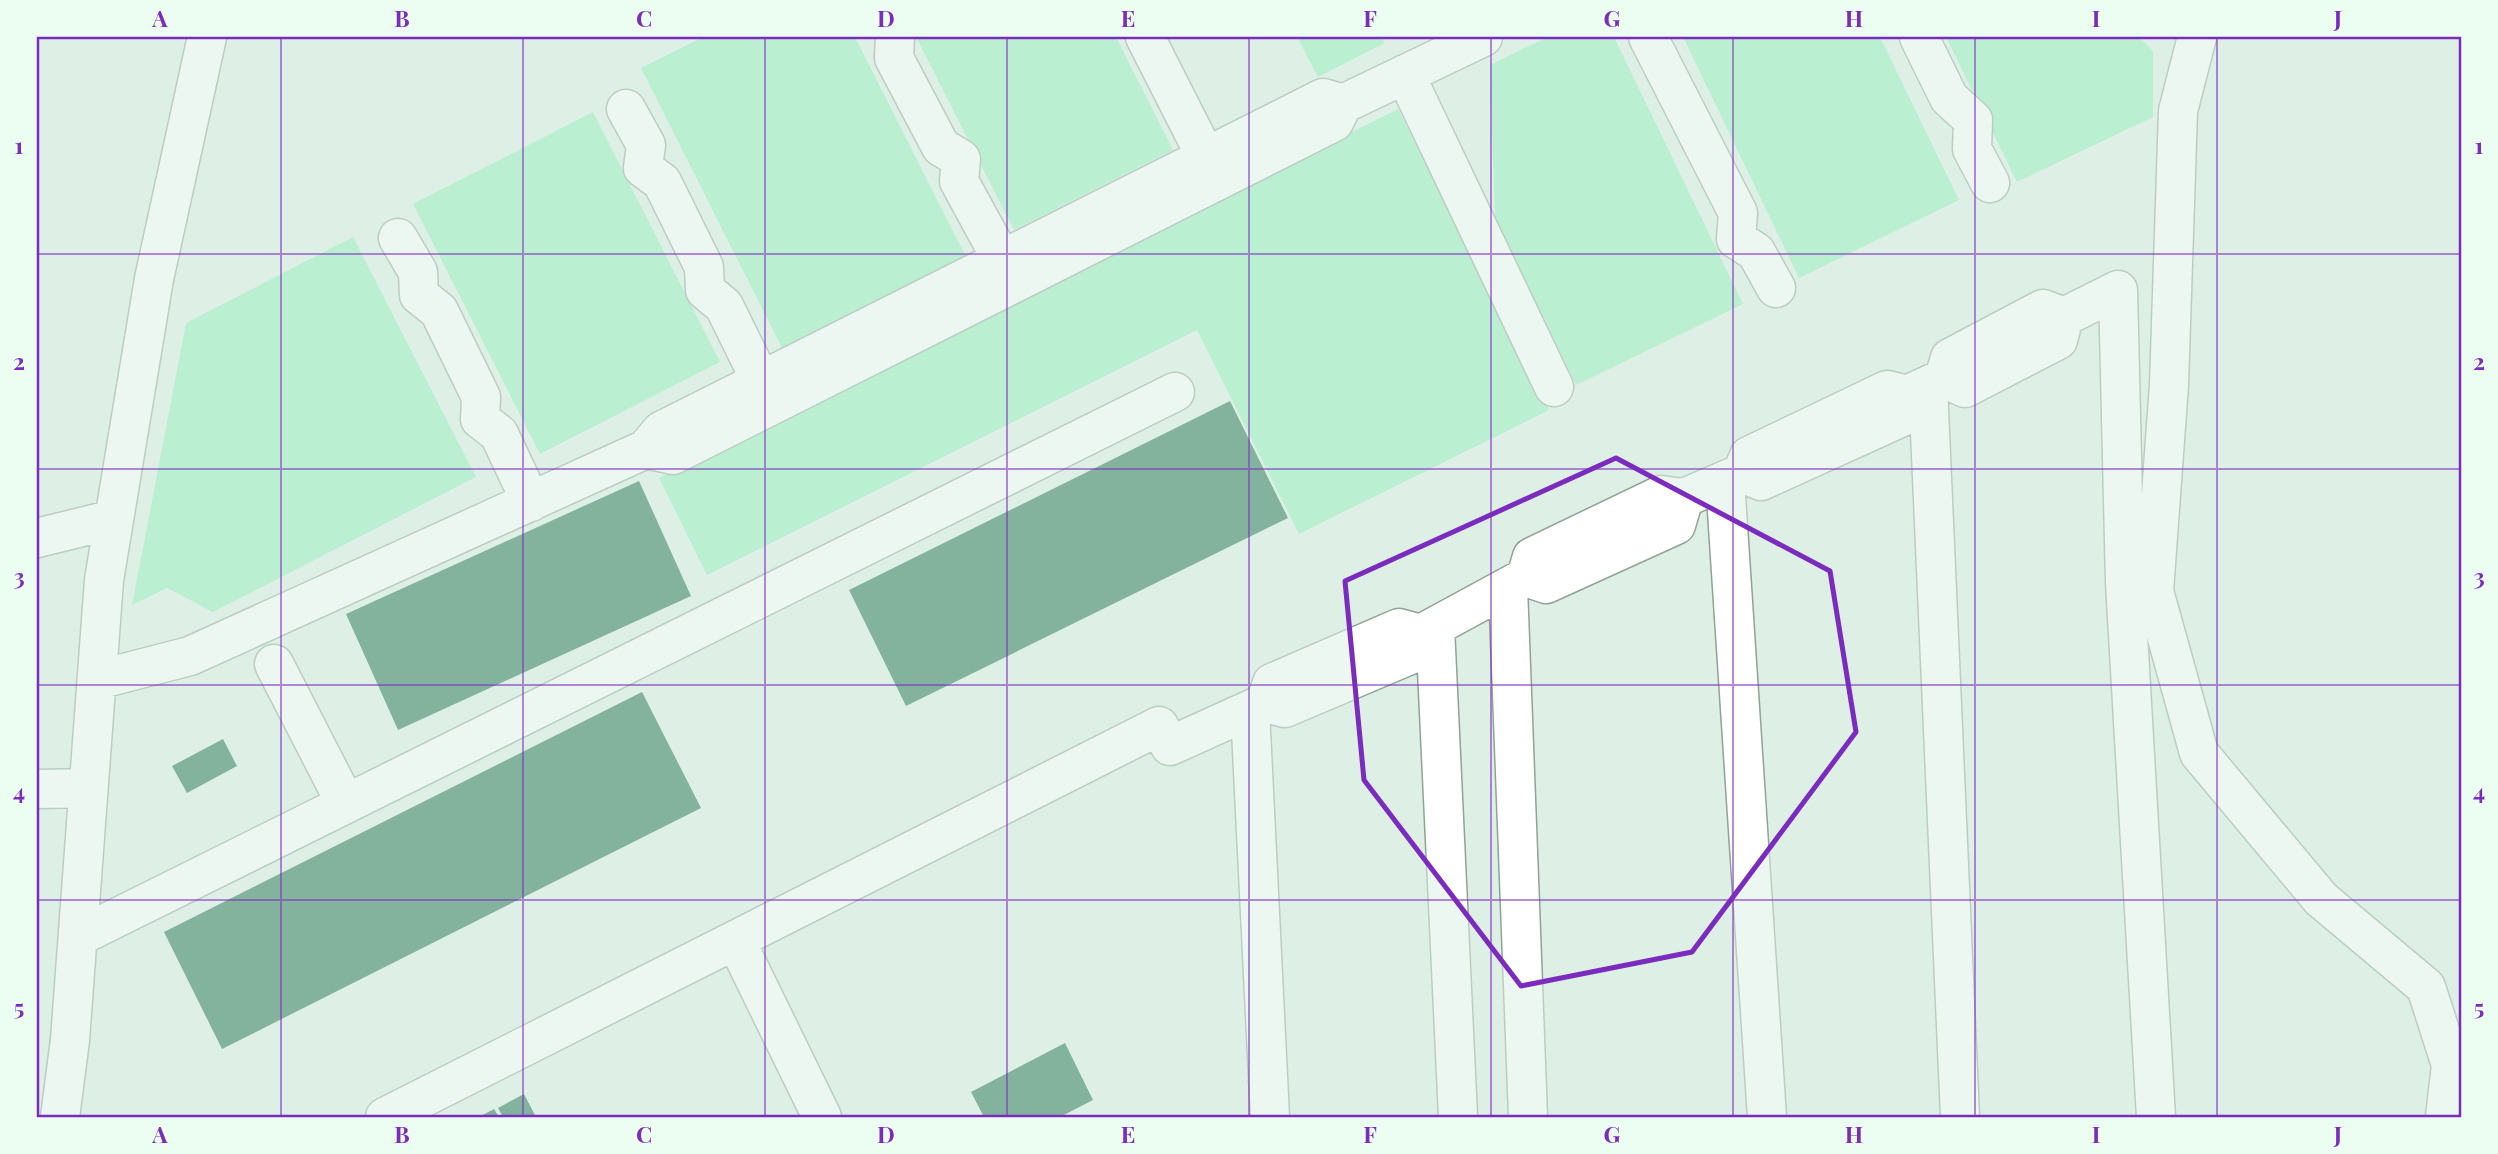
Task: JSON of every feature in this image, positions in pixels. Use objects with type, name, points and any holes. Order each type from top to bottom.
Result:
[{"type":"street","points":[[60,1117],[71,1040],[104,580],[154,279],[207,37]]},
{"type":"street","points":[[1145,37],[1206,157]]},
{"type":"street","points":[[646,449],[673,455],[1334,121],[1343,104],[1414,59],[1483,37]]},
{"type":"street","points":[[1648,37],[1738,212],[1736,239],[1756,252],[1776,288]]},
{"type":"street","points":[[1919,37],[1949,98],[1973,120],[1972,149],[1990,183]]},
{"type":"street","points":[[2197,37],[2178,111],[2169,385],[2154,592],[2199,753],[2320,898],[2426,987],[2451,1065],[2445,1117]]},
{"type":"street","points":[[889,44],[941,147],[961,159],[959,181],[1002,260]]},
{"type":"street","points":[[1414,59],[1554,387]]},
{"type":"street","points":[[97,680],[190,656],[646,449],[662,431],[1323,98],[1343,104]]},
{"type":"street","points":[[626,109],[646,145],[643,168],[662,182],[704,267],[705,290],[724,306],[761,381]]},
{"type":"street","points":[[398,238],[418,272],[419,295],[439,311],[481,397],[480,419],[499,434],[531,502]]},
{"type":"street","points":[[1926,387],[1965,388],[2058,340],[2064,317],[2118,290],[2126,583],[2156,1117]]},
{"type":"street","points":[[385,1117],[1159,726],[1170,746],[1257,706],[1285,708],[1410,655],[1428,630],[1517,582],[1546,584],[1676,525],[1684,498],[1734,477],[1760,481],[1902,417],[1926,387]]},
{"type":"street","points":[[1926,387],[1960,1117]]},
{"type":"street","points":[[78,937],[1175,392]]},
{"type":"street","points":[[1734,477],[1767,1117]]},
{"type":"street","points":[[37,538],[114,519]]},
{"type":"street","points":[[1517,582],[1528,1117]]},
{"type":"street","points":[[1428,630],[1458,1117]]},
{"type":"street","points":[[274,664],[346,804]]},
{"type":"street","points":[[1257,706],[1270,1117]]},
{"type":"street","points":[[37,789],[89,788]]},
{"type":"street","points":[[736,941],[822,1117]]},
{"type":"highlighted area","points":[[1616,458],[1830,571],[1856,732],[1692,952],[1521,986],[1364,780],[1345,581]]},
{"type":"green space","points":[[703,37],[855,37],[966,257],[783,350],[641,68]]},
{"type":"green space","points":[[916,37],[1116,37],[1173,150],[1014,230]]},
{"type":"green space","points":[[1297,37],[1381,37],[1385,43],[1318,77]]},
{"type":"green space","points":[[1548,37],[1614,37],[1743,304],[1576,385],[1495,217],[1490,65]]},
{"type":"green space","points":[[1683,37],[1880,37],[1959,200],[1799,278]]},
{"type":"green space","points":[[1946,37],[2139,37],[2153,51],[2153,117],[2017,182]]},
{"type":"green space","points":[[1398,109],[1549,410],[1299,534],[1197,330],[707,575],[659,478]]},
{"type":"green space","points":[[593,112],[720,362],[540,454],[413,204]]},
{"type":"green space","points":[[353,237],[476,477],[213,612],[167,588],[132,605],[186,323]]},
{"type":"building","points":[[1230,401],[1288,518],[906,706],[849,590]]},
{"type":"building","points":[[639,481],[691,596],[398,730],[346,614]]},
{"type":"building","points":[[642,692],[701,808],[222,1049],[164,932]]},
{"type":"building","points":[[223,739],[237,766],[187,793],[172,766]]},
{"type":"building","points":[[1065,1043],[1093,1100],[1060,1117],[984,1117],[971,1092]]},
{"type":"building","points":[[524,1094],[536,1117],[503,1117],[498,1108]]},
{"type":"building","points":[[494,1109],[499,1117],[479,1117]]}]
